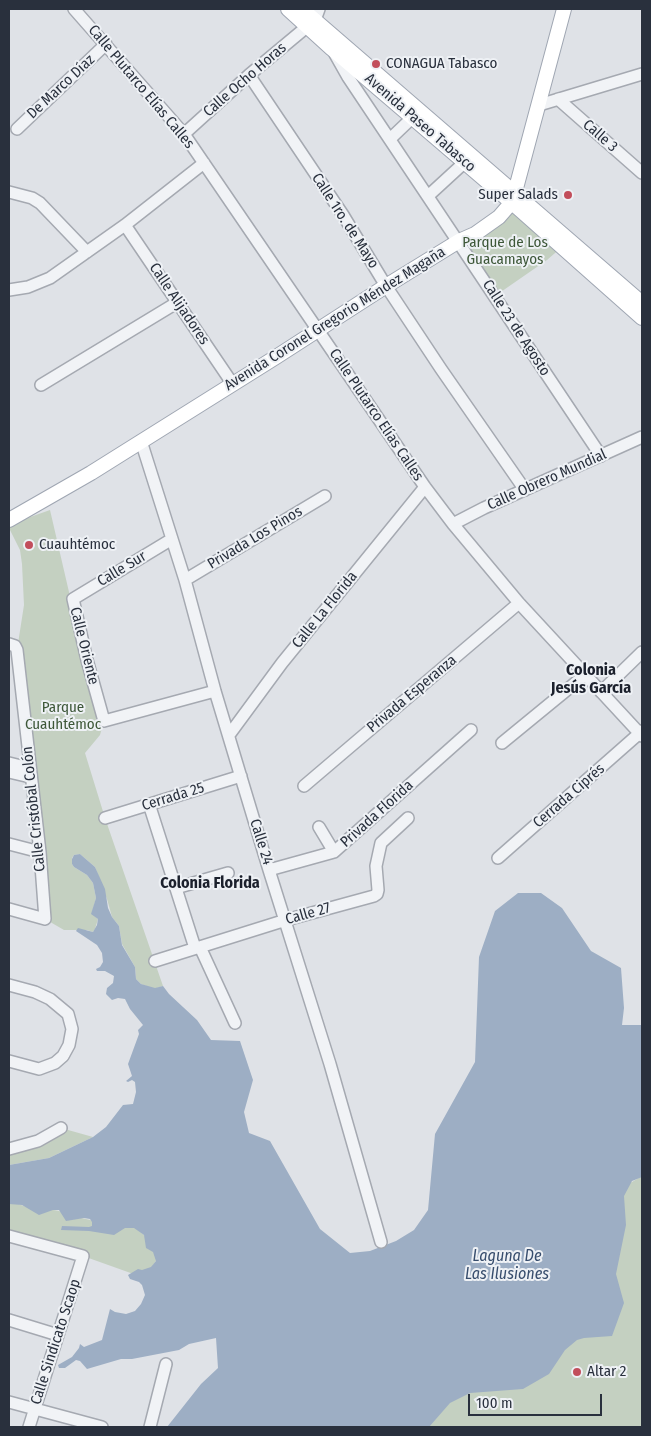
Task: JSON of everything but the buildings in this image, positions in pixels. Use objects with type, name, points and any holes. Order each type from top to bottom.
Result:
[{"type":"main road","name":"Avenida Paseo Tabasco","points":[[288,9],[314,18],[332,48],[465,162],[514,197],[642,303]]},
{"type":"main road","name":"Avenida Paseo Tabasco","points":[[302,9],[514,197],[642,318]]},
{"type":"main road","name":"Avenida Coronel Gregorio Méndez Magaña","points":[[9,520],[91,473],[386,286],[499,217],[514,197],[564,9]]},
{"type":"main road","points":[[348,77],[365,76]]},
{"type":"street","name":"Calle Plutarco Elías Calles","points":[[74,9],[184,134],[452,524],[519,603],[584,675],[641,734]]},
{"type":"street","name":"Calle Ocho Horas","points":[[184,134],[314,18]]},
{"type":"street","name":"De Marco Díaz","points":[[17,129],[106,44]]},
{"type":"street","name":"Calle 23 de Agosto","points":[[332,48],[348,77],[601,456]]},
{"type":"street","points":[[539,105],[642,74]]},
{"type":"street","name":"Calle 1ro. de Mayo","points":[[249,75],[343,215],[386,286],[525,490]]},
{"type":"street","name":"Calle 3","points":[[558,99],[642,172]]},
{"type":"street","points":[[390,139],[413,117]]},
{"type":"street","points":[[428,196],[465,162]]},
{"type":"street","points":[[9,290],[39,283],[87,252],[126,225],[204,163]]},
{"type":"street","points":[[9,192],[32,198],[40,203],[87,252]]},
{"type":"street","name":"Calle Alijadores","points":[[126,225],[232,383]]},
{"type":"street","points":[[41,385],[178,302]]},
{"type":"street","name":"Calle Obrero Mundial","points":[[452,524],[642,437]]},
{"type":"street","name":"Calle 24","points":[[141,441],[185,580],[241,776],[330,1064],[381,1242]]},
{"type":"street","name":"Calle La Florida","points":[[229,734],[294,648],[425,487]]},
{"type":"street","name":"Privada Los Pinos","points":[[185,580],[324,496]]},
{"type":"street","name":"Calle Sur","points":[[73,599],[172,539]]},
{"type":"street","name":"Calle Oriente","points":[[73,599],[104,721],[216,691]]},
{"type":"street","name":"Privada Esperanza","points":[[304,786],[519,603]]},
{"type":"street","name":"Calle Cristóbal Colón","points":[[9,644],[17,650],[40,852],[45,919],[9,909]]},
{"type":"street","points":[[601,692],[642,652]]},
{"type":"street","points":[[502,743],[584,675]]},
{"type":"street","name":"Privada Florida","points":[[269,870],[334,852],[471,730]]},
{"type":"street","name":"Cerrada Ciprés","points":[[498,858],[641,734]]},
{"type":"street","points":[[9,763],[30,773]]},
{"type":"street","points":[[9,772],[30,773]]},
{"type":"street","name":"Cerrada 25","points":[[105,818],[241,776]]},
{"type":"street","points":[[150,804],[176,888],[198,948],[235,1023]]},
{"type":"street","name":"Calle 27","points":[[155,961],[286,920],[374,896],[378,890],[376,866],[381,843],[408,818]]},
{"type":"street","points":[[319,827],[334,852]]},
{"type":"street","points":[[9,844],[40,852]]},
{"type":"street","points":[[176,888],[228,873]]},
{"type":"street","points":[[9,985],[43,995],[63,1009],[71,1021],[72,1029],[69,1045],[60,1060],[43,1068],[35,1068],[9,1061]]},
{"type":"street","points":[[9,1149],[38,1141],[61,1128]]},
{"type":"street","name":"Calle Sindicato Scaop","points":[[9,1236],[83,1256],[29,1427]]},
{"type":"street","points":[[9,1320],[58,1335]]},
{"type":"street","points":[[150,1427],[166,1364]]},
{"type":"street","points":[[9,1402],[102,1427]]},
{"type":"green space","name":"Parque de Los Guacamayos","points":[[519,209],[562,247],[547,260],[495,296],[459,241]]},
{"type":"green space","name":"Parque Cuauhtémoc","points":[[50,510],[75,618],[104,721],[100,735],[85,753],[105,818],[163,986],[154,989],[141,984],[136,979],[135,967],[122,944],[119,926],[112,917],[95,867],[80,854],[74,855],[72,864],[87,875],[93,883],[96,898],[92,913],[98,919],[95,929],[93,932],[87,930],[64,930],[45,919],[17,650],[24,605],[22,564],[20,550],[9,528],[19,521]]},
{"type":"green space","points":[[61,1128],[93,1137],[49,1158],[9,1165],[9,1149]]},
{"type":"green space","points":[[642,1176],[642,1427],[417,1427],[609,1187],[632,1182]]},
{"type":"green space","points":[[9,1201],[39,1211],[48,1209],[125,1228],[135,1227],[144,1235],[156,1256],[156,1261],[152,1267],[139,1276],[83,1256],[9,1236]]},
{"type":"water","name":"Laguna De Las Ilusiones","points":[[80,854],[95,867],[105,889],[108,908],[119,926],[122,945],[135,967],[136,979],[141,984],[155,988],[163,986],[197,1020],[211,1040],[240,1041],[253,1080],[244,1112],[249,1133],[270,1141],[320,1229],[350,1253],[370,1251],[396,1241],[414,1230],[428,1210],[435,1134],[475,1062],[479,957],[495,911],[518,893],[541,893],[562,908],[591,951],[621,968],[624,1008],[622,1025],[642,1025],[642,1177],[632,1181],[624,1196],[626,1225],[616,1274],[624,1303],[612,1336],[577,1340],[565,1350],[549,1374],[523,1389],[470,1393],[450,1403],[429,1427],[167,1427],[201,1384],[218,1368],[216,1338],[189,1344],[179,1350],[132,1359],[121,1359],[87,1369],[80,1361],[76,1360],[65,1368],[59,1368],[58,1365],[72,1357],[80,1344],[84,1347],[102,1340],[110,1309],[126,1314],[135,1311],[145,1295],[142,1285],[130,1279],[128,1275],[138,1269],[142,1270],[151,1267],[156,1261],[153,1252],[146,1248],[144,1235],[134,1228],[125,1228],[114,1235],[89,1231],[61,1230],[62,1226],[89,1227],[92,1226],[92,1222],[90,1219],[84,1218],[66,1221],[59,1210],[39,1215],[22,1205],[9,1204],[9,1165],[49,1158],[93,1137],[106,1127],[123,1105],[133,1104],[136,1092],[135,1082],[132,1080],[126,1081],[132,1076],[128,1064],[139,1034],[138,1030],[143,1025],[130,1009],[125,999],[118,998],[112,1000],[106,994],[107,988],[113,983],[114,976],[105,971],[97,971],[96,969],[103,962],[102,953],[97,945],[76,931],[78,928],[93,932],[98,919],[91,914],[96,898],[93,883],[87,875],[72,864],[74,855]]},
{"type":"place","name":"CONAGUA Tabasco","points":[[376,64]]},
{"type":"place","name":"Super Salads","points":[[568,195]]},
{"type":"place","name":"Cuauhtémoc","points":[[29,545]]},
{"type":"place","name":"Altar 2","points":[[577,1372]]},
{"type":"district","name":"Colonia Jesús García","points":[[591,680]]},
{"type":"district","name":"Colonia Florida","points":[[210,884]]}]
